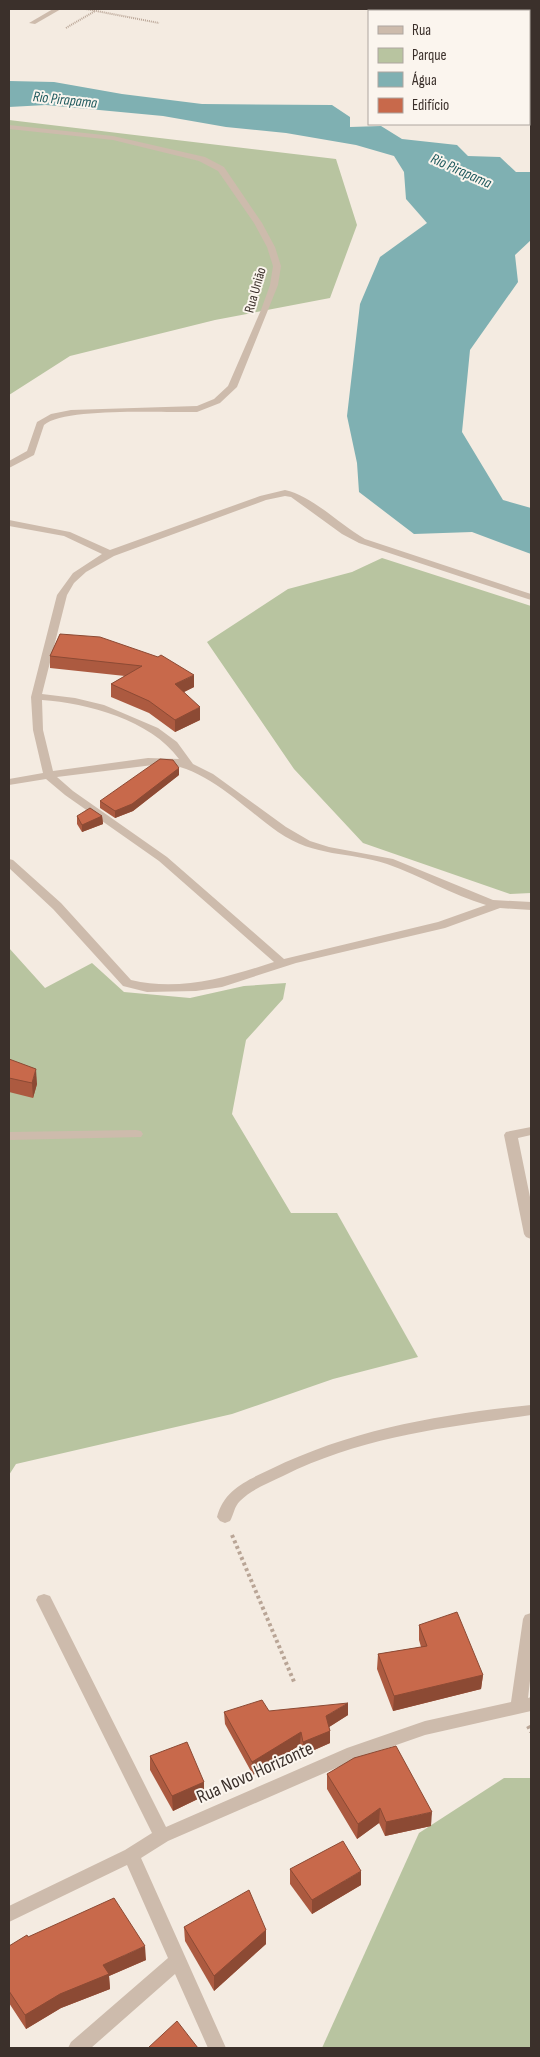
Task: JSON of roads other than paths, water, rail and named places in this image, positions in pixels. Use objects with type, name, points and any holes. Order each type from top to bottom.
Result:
[{"type":"street","points":[[33,23],[58,9]]},
{"type":"street","name":"Rua União","points":[[9,127],[113,138],[213,164],[227,177],[258,223],[271,247],[277,266],[274,285],[266,310],[232,387],[224,398],[197,409],[88,412],[51,416],[38,427],[31,453],[9,465]]},
{"type":"street","points":[[282,963],[162,860],[68,793],[49,776],[38,730],[36,697],[62,595],[68,582],[86,567],[110,554],[263,498],[285,493],[294,495],[345,532],[362,541],[531,597]]},
{"type":"street","points":[[9,523],[67,534],[110,554]]},
{"type":"street","points":[[36,697],[64,698],[88,702],[118,713],[150,728],[169,740],[189,766]]},
{"type":"street","points":[[9,782],[152,761],[170,761],[189,766],[214,781],[295,838],[313,846],[332,852],[388,861],[430,877],[463,895],[496,906],[531,906]]},
{"type":"street","points":[[9,862],[57,906],[118,974],[133,986],[170,989],[222,983],[282,963],[442,925],[496,906]]},
{"type":"street","points":[[531,1131],[511,1136],[531,1234]]},
{"type":"street","points":[[9,1136],[136,1134]]},
{"type":"street","points":[[225,1517],[225,1508],[233,1498],[250,1485],[296,1463],[358,1440],[439,1423],[531,1410]]},
{"type":"street","points":[[44,1600],[162,1836]]},
{"type":"street","points":[[524,1706],[531,1619]]},
{"type":"street","name":"Rua Novo Horizonte","points":[[9,1914],[131,1854],[162,1836],[353,1753],[425,1728],[524,1706]]},
{"type":"street","points":[[131,1854],[217,2048]]},
{"type":"street","points":[[77,2048],[100,2030],[178,1960]]},
{"type":"water","name":"Rio Pirapama","points":[[9,81],[54,82],[122,94],[202,104],[332,105],[350,117],[350,127],[381,126],[402,139],[457,145],[468,156],[500,157],[516,172],[531,172],[531,240],[515,255],[518,282],[470,350],[462,432],[503,500],[531,508],[531,554],[472,532],[414,534],[359,492],[357,463],[347,416],[360,304],[380,257],[427,223],[406,199],[404,172],[394,156],[356,145],[286,133],[226,127],[163,116],[46,105],[9,107]]}]
